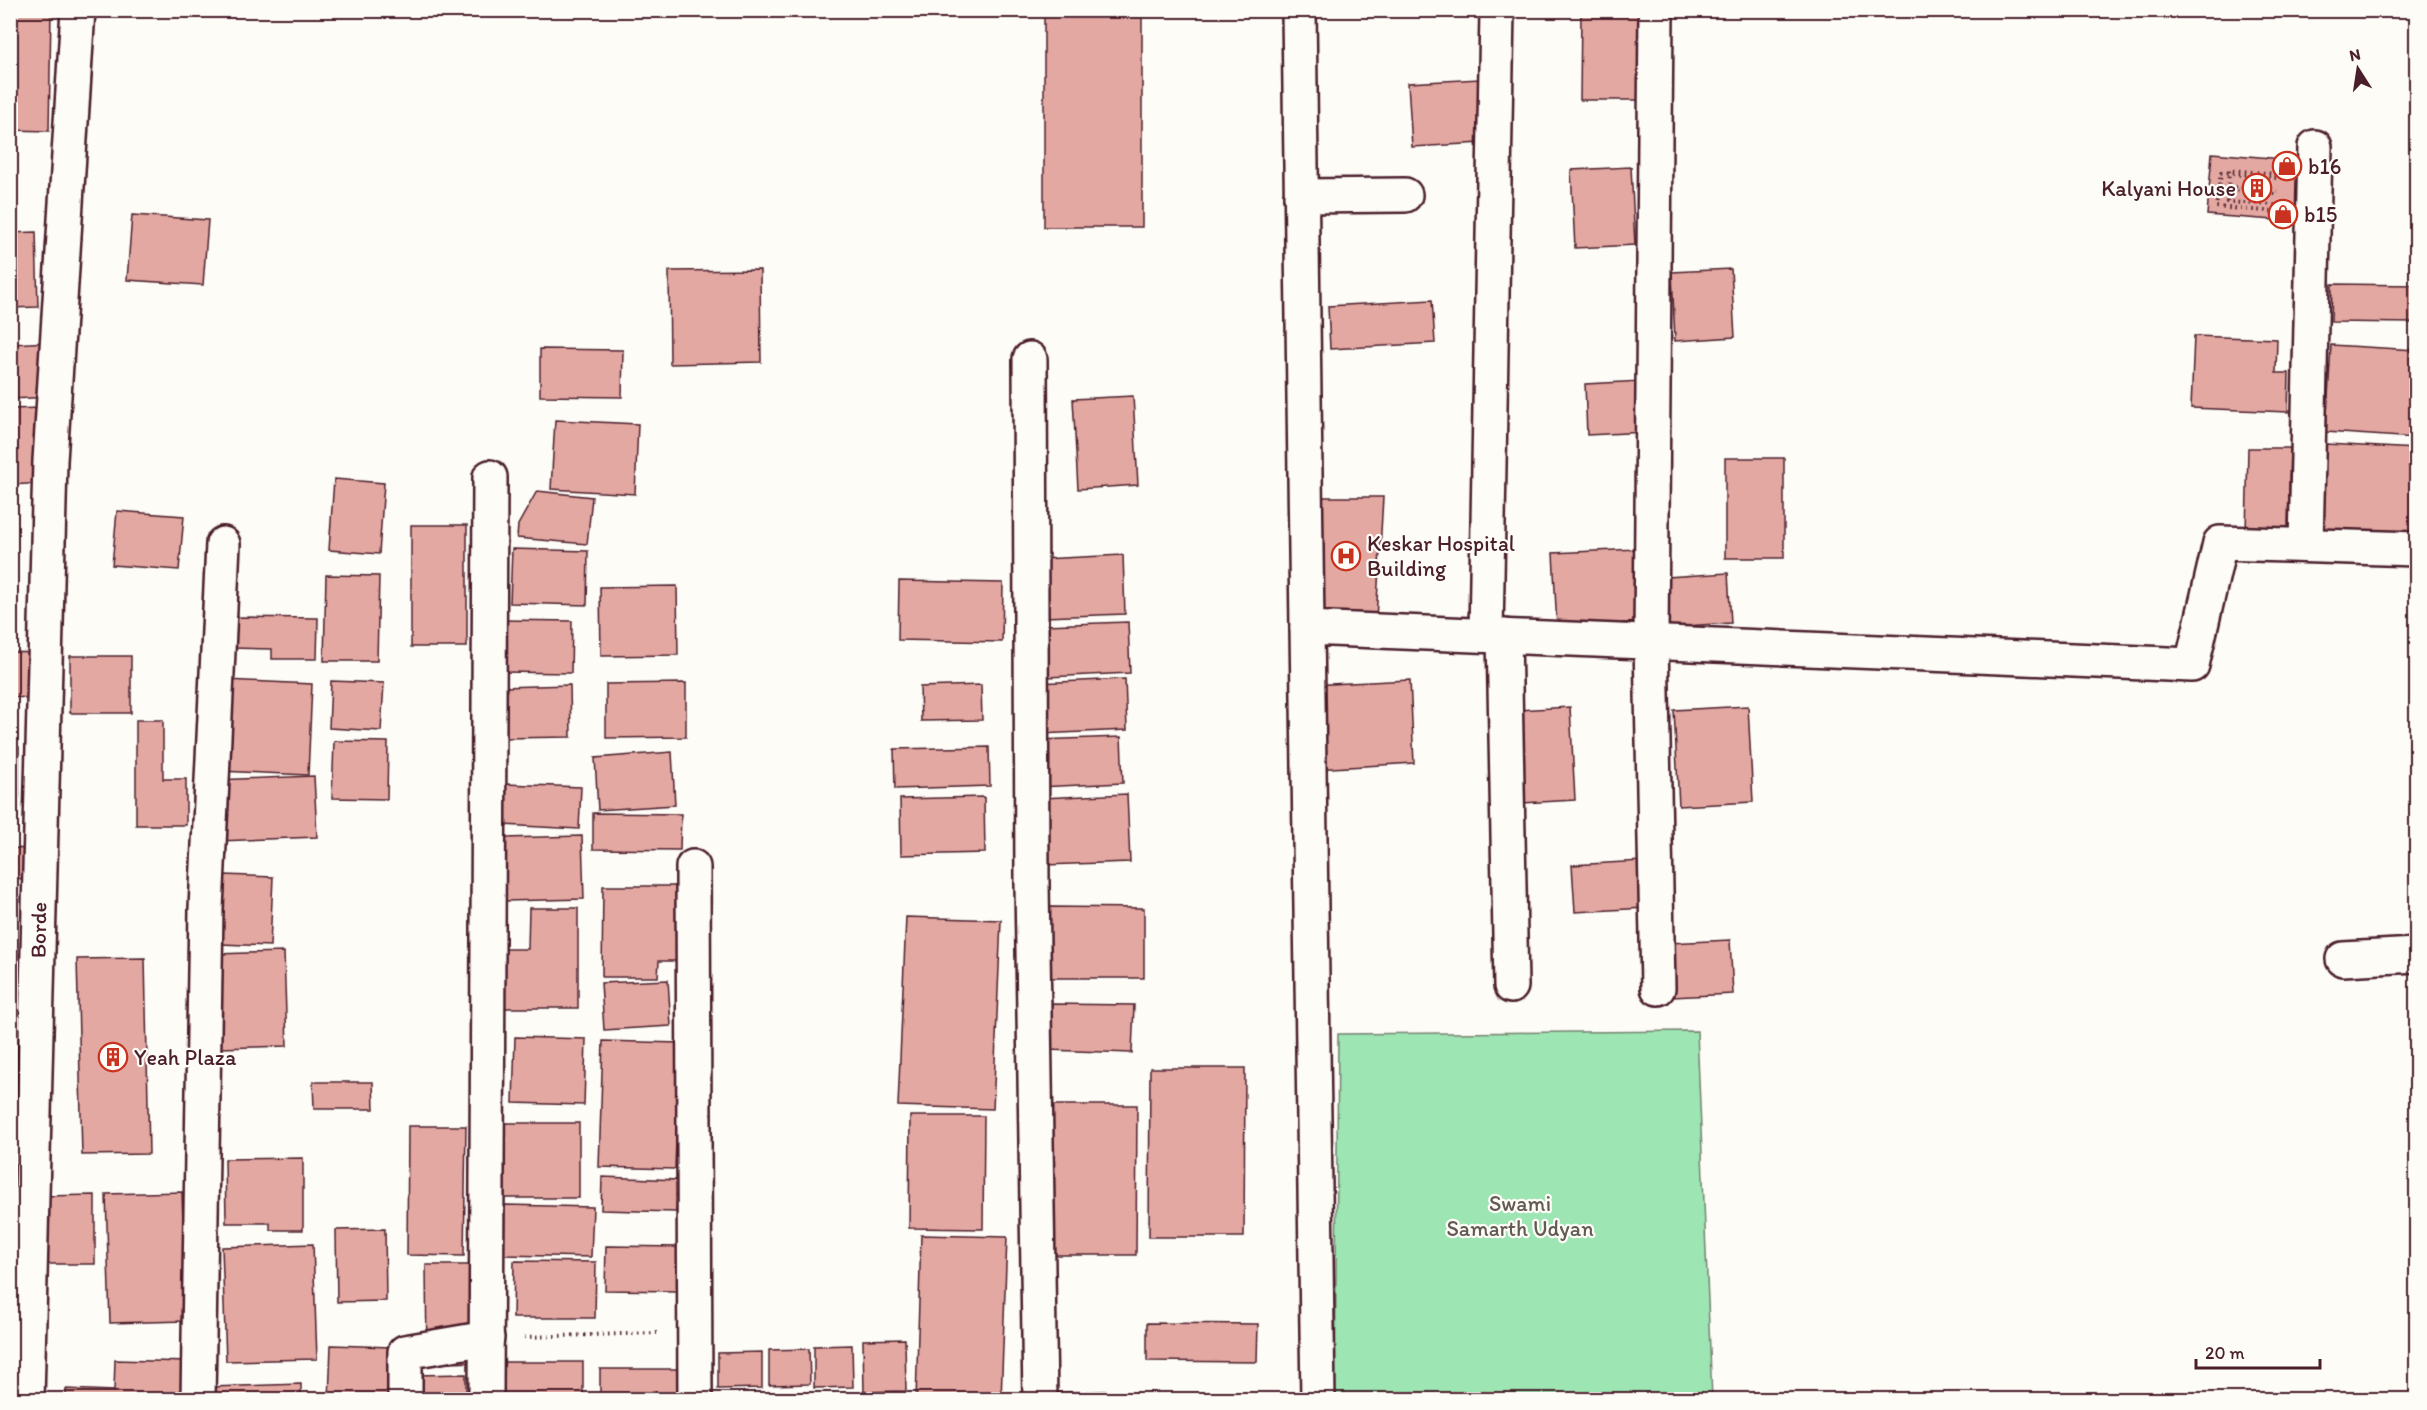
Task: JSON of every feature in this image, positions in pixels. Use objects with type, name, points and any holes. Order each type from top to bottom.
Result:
[{"type":"street","name":"Borde","points":[[27,1400],[50,461],[78,10]]},
{"type":"street","points":[[1299,10],[1318,1400]]},
{"type":"street","points":[[1497,10],[1495,636],[1511,986]]},
{"type":"street","points":[[1656,10],[1651,642],[1658,988]]},
{"type":"street","points":[[2306,545],[2315,147]]},
{"type":"street","points":[[1301,196],[1405,195]]},
{"type":"street","points":[[1030,359],[1032,884],[1040,1400]]},
{"type":"street","points":[[486,1400],[490,477]]},
{"type":"street","points":[[1307,628],[2192,665],[2220,543],[2416,549]]},
{"type":"street","points":[[198,1400],[206,909],[223,544]]},
{"type":"street","points":[[693,867],[695,1400]]},
{"type":"street","points":[[2343,959],[2416,956]]},
{"type":"street","points":[[405,1400],[405,1353],[487,1338]]},
{"type":"path","points":[[2279,206],[2227,201],[2229,170],[2280,177],[2221,173],[2216,207],[2280,212]]},
{"type":"path","points":[[2218,189],[2280,193],[2229,186]]},
{"type":"path","points":[[487,1338],[694,1332]]},
{"type":"green space","name":"Swami Samarth Udyan","points":[[1697,1031],[1712,1399],[1335,1399],[1338,1034]]},
{"type":"building","points":[[10,10],[51,10],[49,131],[10,130]]},
{"type":"building","points":[[1044,10],[1142,10],[1142,227],[1044,227]]},
{"type":"building","points":[[1581,10],[1649,10],[1648,100],[1580,100]]},
{"type":"building","points":[[1480,79],[1482,143],[1412,147],[1408,83]]},
{"type":"building","name":"Kalyani House","points":[[2212,153],[2306,161],[2301,222],[2207,215]]},
{"type":"building","points":[[1631,167],[1635,245],[1575,248],[1571,170]]},
{"type":"building","points":[[132,215],[208,220],[203,285],[127,280]]},
{"type":"building","points":[[36,232],[38,307],[10,308],[10,233]]},
{"type":"building","points":[[1731,269],[1735,337],[1675,341],[1672,272]]},
{"type":"building","points":[[760,270],[761,362],[670,364],[669,271]]},
{"type":"building","points":[[2332,284],[2416,285],[2416,323],[2331,322]]},
{"type":"building","points":[[1432,300],[1435,343],[1330,349],[1328,306]]},
{"type":"building","points":[[2194,336],[2277,339],[2276,373],[2289,373],[2288,412],[2191,408]]},
{"type":"building","points":[[50,342],[52,397],[10,399],[10,344]]},
{"type":"building","points":[[2331,345],[2416,350],[2416,438],[2326,432]]},
{"type":"building","points":[[540,349],[623,350],[622,397],[540,396]]},
{"type":"building","points":[[1643,381],[1646,432],[1587,435],[1585,384]]},
{"type":"building","points":[[1133,396],[1138,485],[1078,489],[1073,399]]},
{"type":"building","points":[[41,408],[44,483],[10,485],[10,409]]},
{"type":"building","points":[[555,420],[638,424],[635,494],[551,489]]},
{"type":"building","points":[[2326,444],[2416,449],[2413,536],[2320,530]]},
{"type":"building","points":[[2248,448],[2290,448],[2288,533],[2246,533]]},
{"type":"building","points":[[1725,458],[1784,458],[1784,558],[1725,558]]},
{"type":"building","points":[[334,479],[384,483],[379,554],[329,550]]},
{"type":"building","points":[[537,491],[592,497],[587,544],[517,538],[518,525]]},
{"type":"building","name":"Keskar Hospital Building","points":[[1316,497],[1383,497],[1376,620],[1307,615]]},
{"type":"building","points":[[117,511],[184,516],[179,570],[112,565]]},
{"type":"building","points":[[411,525],[467,525],[467,647],[411,647]]},
{"type":"building","points":[[512,549],[588,551],[587,605],[510,603]]},
{"type":"building","points":[[1637,549],[1640,622],[1557,627],[1553,553]]},
{"type":"building","points":[[1123,555],[1125,614],[1044,617],[1042,559]]},
{"type":"building","points":[[1728,573],[1731,623],[1669,627],[1667,577]]},
{"type":"building","points":[[326,575],[379,576],[377,661],[324,661]]},
{"type":"building","points":[[899,581],[1003,583],[1002,642],[898,640]]},
{"type":"building","points":[[677,586],[678,655],[601,656],[600,587]]},
{"type":"building","points":[[230,617],[318,618],[317,659],[272,659],[272,649],[230,648]]},
{"type":"building","points":[[498,620],[572,621],[571,673],[498,672]]},
{"type":"building","points":[[1128,622],[1130,673],[1047,677],[1045,625]]},
{"type":"building","points":[[10,652],[35,653],[33,698],[10,697]]},
{"type":"building","points":[[70,656],[131,656],[131,713],[70,713]]},
{"type":"building","points":[[1125,679],[1127,730],[1039,734],[1037,683]]},
{"type":"building","points":[[225,680],[312,684],[308,775],[220,771]]},
{"type":"building","points":[[1410,680],[1414,763],[1315,769],[1310,685]]},
{"type":"building","points":[[331,681],[384,683],[381,731],[329,728]]},
{"type":"building","points":[[686,683],[686,737],[606,738],[606,684]]},
{"type":"building","points":[[570,685],[571,737],[501,738],[499,687]]},
{"type":"building","points":[[981,685],[982,720],[921,721],[920,687]]},
{"type":"building","points":[[1748,706],[1753,802],[1679,806],[1674,710]]},
{"type":"building","points":[[1570,707],[1575,800],[1522,803],[1517,710]]},
{"type":"building","points":[[136,720],[163,720],[163,779],[186,779],[186,825],[136,825]]},
{"type":"building","points":[[1121,737],[1123,783],[1038,787],[1037,740]]},
{"type":"building","points":[[334,741],[388,742],[387,799],[332,798]]},
{"type":"building","points":[[10,747],[19,747],[19,797],[10,797]]},
{"type":"building","points":[[989,747],[990,786],[895,789],[894,749]]},
{"type":"building","points":[[672,752],[675,805],[598,810],[595,758]]},
{"type":"building","points":[[314,776],[317,837],[219,841],[216,780]]},
{"type":"building","points":[[505,784],[581,787],[579,829],[503,825]]},
{"type":"building","points":[[1127,794],[1130,862],[1044,865],[1042,798]]},
{"type":"building","points":[[984,797],[985,853],[901,855],[900,799]]},
{"type":"building","points":[[593,813],[681,814],[680,850],[593,849]]},
{"type":"building","points":[[582,836],[584,899],[505,901],[504,838]]},
{"type":"building","points":[[10,848],[30,849],[28,879],[10,878]]},
{"type":"building","points":[[1642,861],[1645,908],[1575,912],[1572,865]]},
{"type":"building","points":[[224,875],[273,877],[270,946],[221,944]]},
{"type":"building","points":[[10,881],[13,881],[12,948],[10,948]]},
{"type":"building","points":[[603,886],[678,886],[678,961],[659,961],[658,977],[602,977]]},
{"type":"building","points":[[1049,907],[1144,908],[1144,978],[1048,978]]},
{"type":"building","points":[[529,908],[578,908],[578,1008],[503,1008],[503,949],[528,949]]},
{"type":"building","points":[[906,917],[1001,920],[993,1109],[898,1106]]},
{"type":"building","points":[[1730,940],[1733,994],[1672,997],[1669,943]]},
{"type":"building","points":[[284,952],[287,1046],[219,1048],[216,954]]},
{"type":"building","points":[[10,955],[30,955],[30,1009],[10,1009]]},
{"type":"building","name":"Yeah Plaza","points":[[145,958],[149,1154],[82,1155],[77,959]]},
{"type":"building","points":[[668,980],[671,1026],[604,1030],[601,983]]},
{"type":"building","points":[[1050,1004],[1134,1005],[1132,1053],[1048,1050]]},
{"type":"building","points":[[10,1024],[18,1024],[15,1105],[10,1105]]},
{"type":"building","points":[[515,1037],[586,1039],[584,1105],[513,1103]]},
{"type":"building","points":[[603,1041],[679,1043],[675,1169],[599,1167]]},
{"type":"building","points":[[1150,1068],[1245,1068],[1244,1237],[1149,1237]]},
{"type":"building","points":[[313,1082],[373,1082],[374,1109],[314,1109]]},
{"type":"building","points":[[1045,1105],[1137,1105],[1136,1255],[1044,1255]]},
{"type":"building","points":[[10,1115],[20,1115],[15,1198],[10,1198]]},
{"type":"building","points":[[910,1116],[984,1116],[983,1229],[909,1228]]},
{"type":"building","points":[[503,1123],[579,1123],[579,1198],[502,1198]]},
{"type":"building","points":[[408,1126],[466,1126],[464,1256],[407,1255]]},
{"type":"building","points":[[303,1158],[303,1230],[270,1230],[270,1223],[226,1223],[225,1159]]},
{"type":"building","points":[[602,1177],[678,1180],[676,1212],[601,1210]]},
{"type":"building","points":[[182,1192],[186,1321],[110,1323],[106,1194]]},
{"type":"building","points":[[95,1195],[95,1264],[43,1264],[43,1196]]},
{"type":"building","points":[[505,1205],[593,1207],[591,1257],[504,1255]]},
{"type":"building","points":[[385,1229],[386,1301],[337,1302],[336,1230]]},
{"type":"building","points":[[921,1235],[1007,1237],[1001,1400],[916,1400]]},
{"type":"building","points":[[313,1244],[317,1359],[226,1361],[222,1247]]},
{"type":"building","points":[[606,1246],[680,1247],[678,1291],[605,1290]]},
{"type":"building","points":[[514,1261],[596,1262],[595,1318],[513,1318]]},
{"type":"building","points":[[426,1265],[472,1265],[474,1362],[427,1364]]},
{"type":"building","points":[[1147,1323],[1258,1324],[1257,1362],[1147,1361]]},
{"type":"building","points":[[905,1339],[906,1391],[864,1392],[863,1340]]},
{"type":"building","points":[[331,1345],[391,1347],[389,1400],[329,1400]]},
{"type":"building","points":[[852,1345],[853,1387],[814,1388],[814,1346]]},
{"type":"building","points":[[809,1349],[810,1384],[769,1385],[769,1350]]},
{"type":"building","points":[[762,1352],[762,1388],[718,1389],[718,1353]]},
{"type":"building","points":[[115,1360],[188,1362],[187,1400],[66,1400],[66,1389],[114,1391]]},
{"type":"building","points":[[504,1362],[583,1362],[583,1400],[504,1400]]},
{"type":"building","points":[[600,1369],[691,1369],[691,1400],[600,1400]]},
{"type":"building","points":[[466,1374],[466,1400],[415,1400],[415,1375]]},
{"type":"building","points":[[301,1384],[301,1400],[211,1400],[211,1387]]},
{"type":"building","points":[[1105,1391],[1105,1400],[1051,1400],[1050,1393]]},
{"type":"place","name":"b16","points":[[2287,166]]},
{"type":"place","name":"Kalyani House","points":[[2257,188]]},
{"type":"place","name":"b15","points":[[2283,214]]},
{"type":"place","name":"Keskar Hospital Building","points":[[1346,556]]},
{"type":"place","name":"Yeah Plaza","points":[[113,1057]]}]
